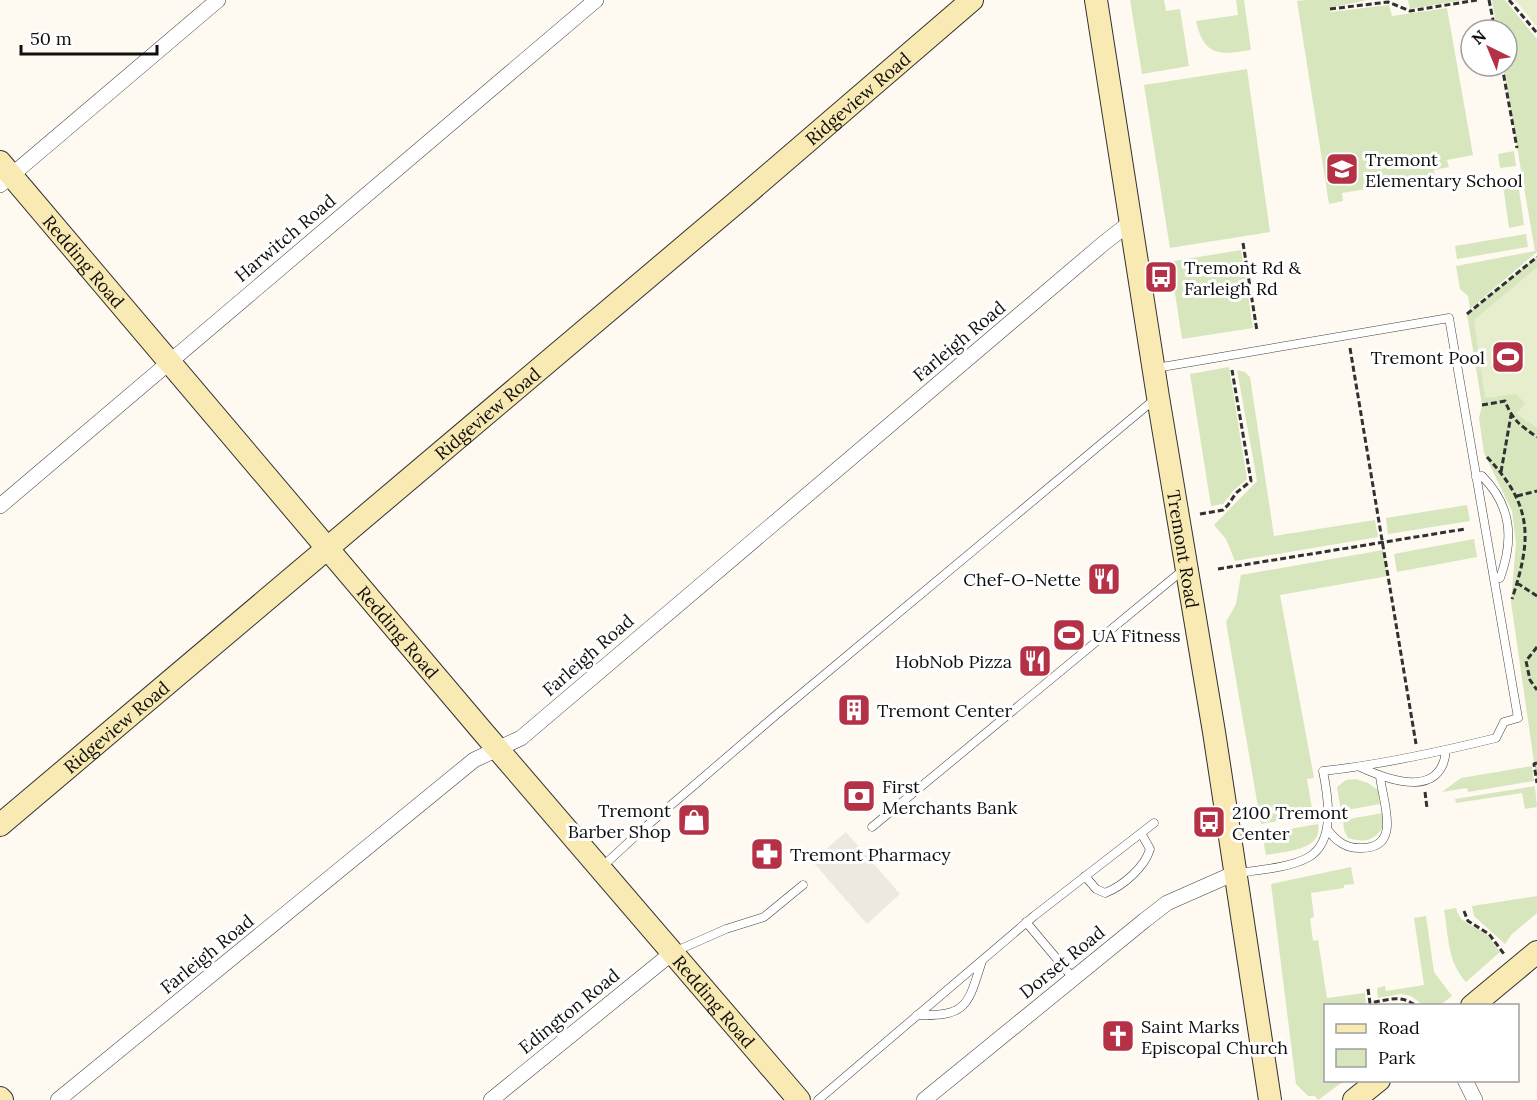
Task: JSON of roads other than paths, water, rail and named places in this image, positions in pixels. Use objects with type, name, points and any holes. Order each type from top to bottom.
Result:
[{"type":"main road","name":"Ridgeview Road","points":[[0,825],[972,0]]},
{"type":"main road","name":"Tremont Road","points":[[1096,0],[1270,1100]]},
{"type":"main road","name":"Redding Road","points":[[4,174],[170,361],[799,1100]]},
{"type":"main road","points":[[1473,1004],[1537,952]]},
{"type":"main road","points":[[1354,1100],[1376,1082]]},
{"type":"street","points":[[4,174],[218,0]]},
{"type":"street","name":"Harwitch Road","points":[[0,506],[596,0]]},
{"type":"street","name":"Farleigh Road","points":[[58,1100],[474,760],[521,738],[814,487],[1131,222]]},
{"type":"street","name":"Dorset Road","points":[[924,1100],[1167,903],[1235,873]]},
{"type":"street","name":"Edington Road","points":[[491,1100],[672,953]]},
{"type":"street","points":[[1466,1082],[1475,1100]]},
{"type":"lane","points":[[1154,369],[1449,318],[1518,718],[1504,722],[1496,738],[1418,756],[1323,771],[1328,797],[1327,829],[1320,848],[1309,857],[1274,867],[1235,873]]},
{"type":"lane","points":[[600,868],[776,715],[1158,397]]},
{"type":"lane","points":[[1476,477],[1482,476],[1491,485],[1504,506],[1507,522],[1509,539],[1505,564],[1500,578],[1494,579]]},
{"type":"lane","points":[[872,827],[1186,568]]},
{"type":"lane","points":[[1359,767],[1406,783],[1422,781],[1438,775],[1445,763],[1446,750]]},
{"type":"lane","points":[[1327,829],[1337,841],[1351,848],[1370,848],[1380,843],[1387,832],[1389,823],[1380,776]]},
{"type":"lane","points":[[818,1100],[1026,922],[1154,823]]},
{"type":"lane","points":[[1085,876],[1096,890],[1105,892],[1114,889],[1147,861],[1150,849],[1141,833]]},
{"type":"lane","points":[[672,953],[726,929],[764,917],[803,885]]},
{"type":"lane","points":[[1026,922],[1073,978]]},
{"type":"lane","points":[[917,1015],[947,1014],[963,1006],[974,992],[983,959]]},
{"type":"place","name":"Tremont Elementary School","points":[[1342,169]]},
{"type":"place","name":"Tremont Rd & Farleigh Rd","points":[[1161,277]]},
{"type":"place","name":"Tremont Pool","points":[[1508,357]]},
{"type":"place","name":"Chef-O-Nette","points":[[1104,579]]},
{"type":"place","name":"UA Fitness","points":[[1069,635]]},
{"type":"place","name":"HobNob Pizza","points":[[1035,661]]},
{"type":"place","name":"Tremont Center","points":[[854,710]]},
{"type":"place","name":"First Merchants Bank","points":[[859,796]]},
{"type":"place","name":"Tremont Barber Shop","points":[[694,820]]},
{"type":"place","name":"2100 Tremont Center","points":[[1209,822]]},
{"type":"place","name":"Tremont Pharmacy","points":[[767,854]]},
{"type":"place","name":"Saint Marks Episcopal Church","points":[[1118,1036]]}]
